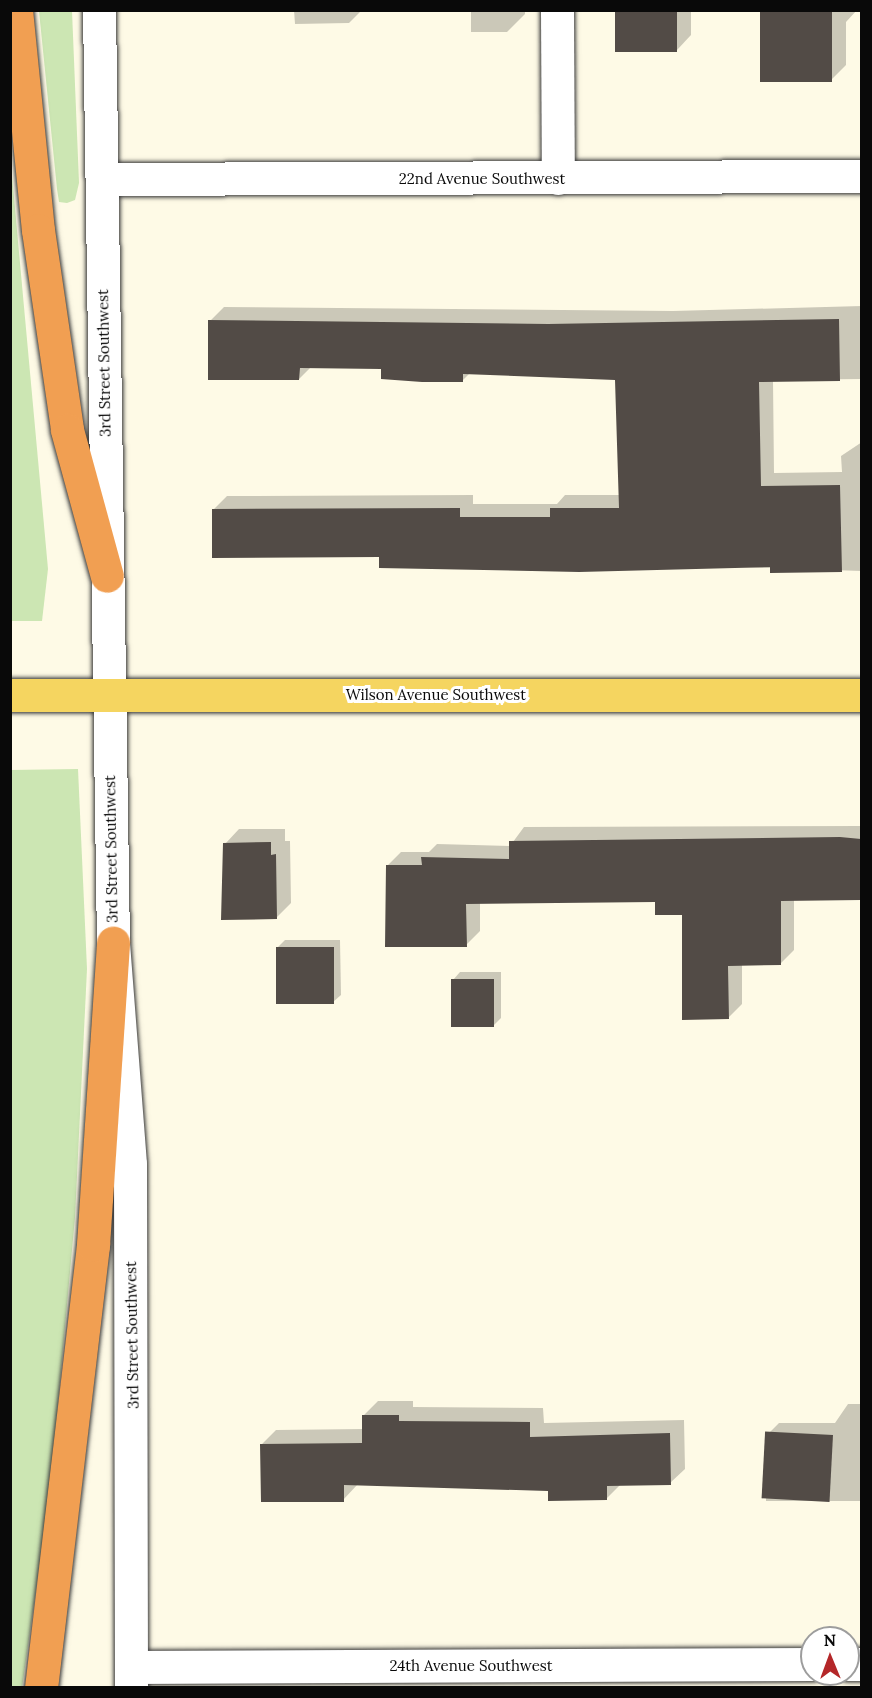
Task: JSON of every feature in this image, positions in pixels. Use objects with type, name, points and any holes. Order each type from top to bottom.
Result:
[{"type":"highway","points":[[16,10],[38,230],[67,430],[107,576]]},
{"type":"highway","points":[[41,1688],[93,1245],[113,943]]},
{"type":"main road","name":"Wilson Avenue Southwest","points":[[15,695],[861,695]]},
{"type":"street","name":"3rd Street Southwest","points":[[99,10],[113,943],[130,1164],[131,1677]]},
{"type":"street","points":[[557,10],[558,178]]},
{"type":"street","name":"22nd Avenue Southwest","points":[[102,179],[861,176]]},
{"type":"street","name":"24th Avenue Southwest","points":[[131,1677],[800,1664]]},
{"type":"green space","points":[[39,11],[72,11],[79,183],[75,200],[67,203],[59,202],[57,189]]},
{"type":"green space","points":[[10,154],[48,569],[42,621],[11,621]]},
{"type":"green space","points":[[78,769],[87,969],[75,1217],[50,1491],[22,1688],[10,1687],[10,770]]},
{"type":"building","points":[[615,10],[677,10],[677,52],[615,52]]},
{"type":"building","points":[[760,10],[832,10],[832,82],[760,82]]},
{"type":"building","points":[[839,319],[840,381],[759,382],[761,486],[840,485],[842,572],[770,573],[770,567],[579,572],[379,568],[379,557],[212,558],[212,509],[460,508],[460,517],[550,517],[550,508],[619,508],[615,380],[463,374],[463,382],[422,382],[381,379],[381,369],[300,368],[299,380],[208,380],[208,320],[548,324]]},
{"type":"building","points":[[840,837],[861,839],[861,900],[781,901],[781,965],[728,966],[729,1019],[682,1020],[682,915],[655,915],[655,902],[466,904],[467,947],[385,947],[386,865],[422,865],[421,857],[509,859],[509,841]]},
{"type":"building","points":[[271,842],[271,855],[276,854],[277,919],[221,920],[223,843]]},
{"type":"building","points":[[276,947],[334,947],[334,1004],[276,1004]]},
{"type":"building","points":[[451,979],[494,979],[494,1027],[451,1027]]},
{"type":"building","points":[[362,1415],[399,1415],[399,1421],[530,1422],[530,1437],[670,1433],[671,1485],[607,1486],[607,1500],[548,1501],[548,1491],[344,1485],[344,1502],[261,1502],[260,1444],[362,1443]]},
{"type":"building","points":[[765,1431],[833,1435],[829,1502],[762,1498]]}]
